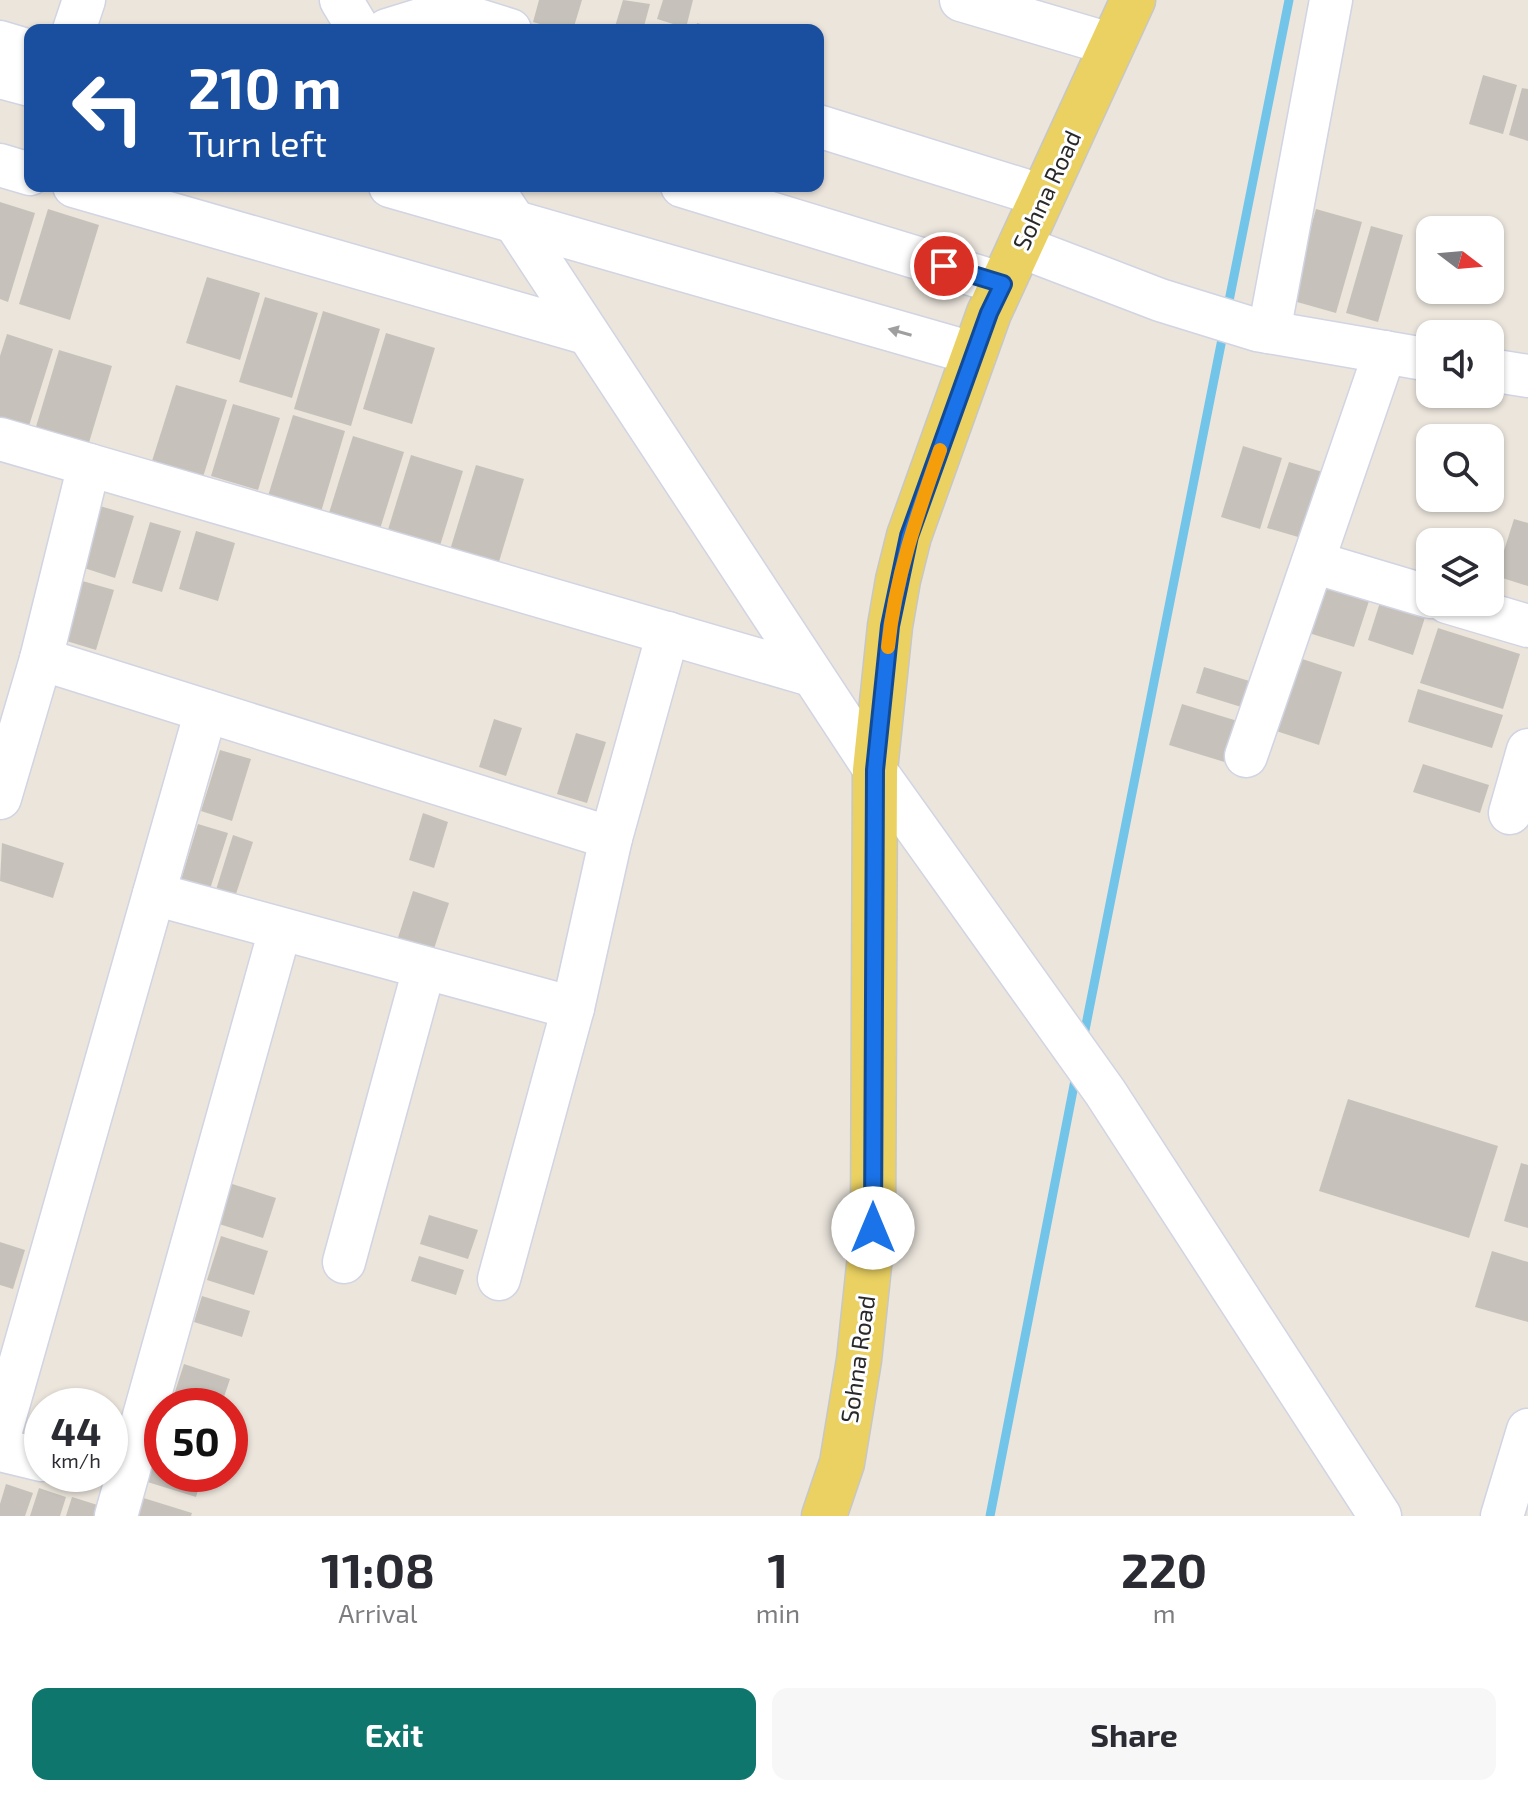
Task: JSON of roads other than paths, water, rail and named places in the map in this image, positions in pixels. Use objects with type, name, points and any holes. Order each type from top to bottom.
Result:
[{"type":"main road","name":"Sohna Road","points":[[824,1516],[842,1463],[859,1360],[873,1228],[875,770],[890,626],[898,580],[909,536],[980,340],[1011,265],[1133,0]]},
{"type":"street","points":[[76,24],[84,0]]},
{"type":"street","points":[[341,0],[355,24]]},
{"type":"street","points":[[965,0],[1113,45]]},
{"type":"street","points":[[1263,331],[1331,0]]},
{"type":"street","points":[[407,24],[449,11],[491,24]]},
{"type":"street","points":[[0,42],[24,49]]},
{"type":"street","points":[[0,77],[24,83]]},
{"type":"street","points":[[824,128],[1043,196]]},
{"type":"street","points":[[0,165],[24,172]]},
{"type":"street","points":[[95,192],[586,333]]},
{"type":"street","points":[[447,192],[494,197],[980,340]]},
{"type":"street","points":[[707,192],[1160,300],[1263,331],[1416,358]]},
{"type":"street","points":[[494,197],[875,770],[1105,1092],[1380,1516]]},
{"type":"street","points":[[1246,756],[1385,352]]},
{"type":"street","points":[[1504,372],[1528,376]]},
{"type":"street","points":[[0,439],[811,675]]},
{"type":"street","points":[[0,798],[41,659],[89,465]]},
{"type":"street","points":[[1313,562],[1416,593]]},
{"type":"street","points":[[1494,616],[1528,626]]},
{"type":"street","points":[[499,1279],[573,1008],[611,838],[668,633]]},
{"type":"street","points":[[41,659],[611,838]]},
{"type":"street","points":[[0,1434],[206,711]]},
{"type":"street","points":[[1510,813],[1528,750]]},
{"type":"street","points":[[154,894],[573,1008]]},
{"type":"street","points":[[128,1440],[280,930]]},
{"type":"street","points":[[344,1262],[424,969]]},
{"type":"street","points":[[1502,1516],[1528,1430]]},
{"type":"street","points":[[0,1450],[24,1456]]},
{"type":"waterway","points":[[1227,311],[1289,0]]},
{"type":"waterway","points":[[1083,1040],[1224,329]]},
{"type":"waterway","points":[[990,1516],[1076,1075]]}]
